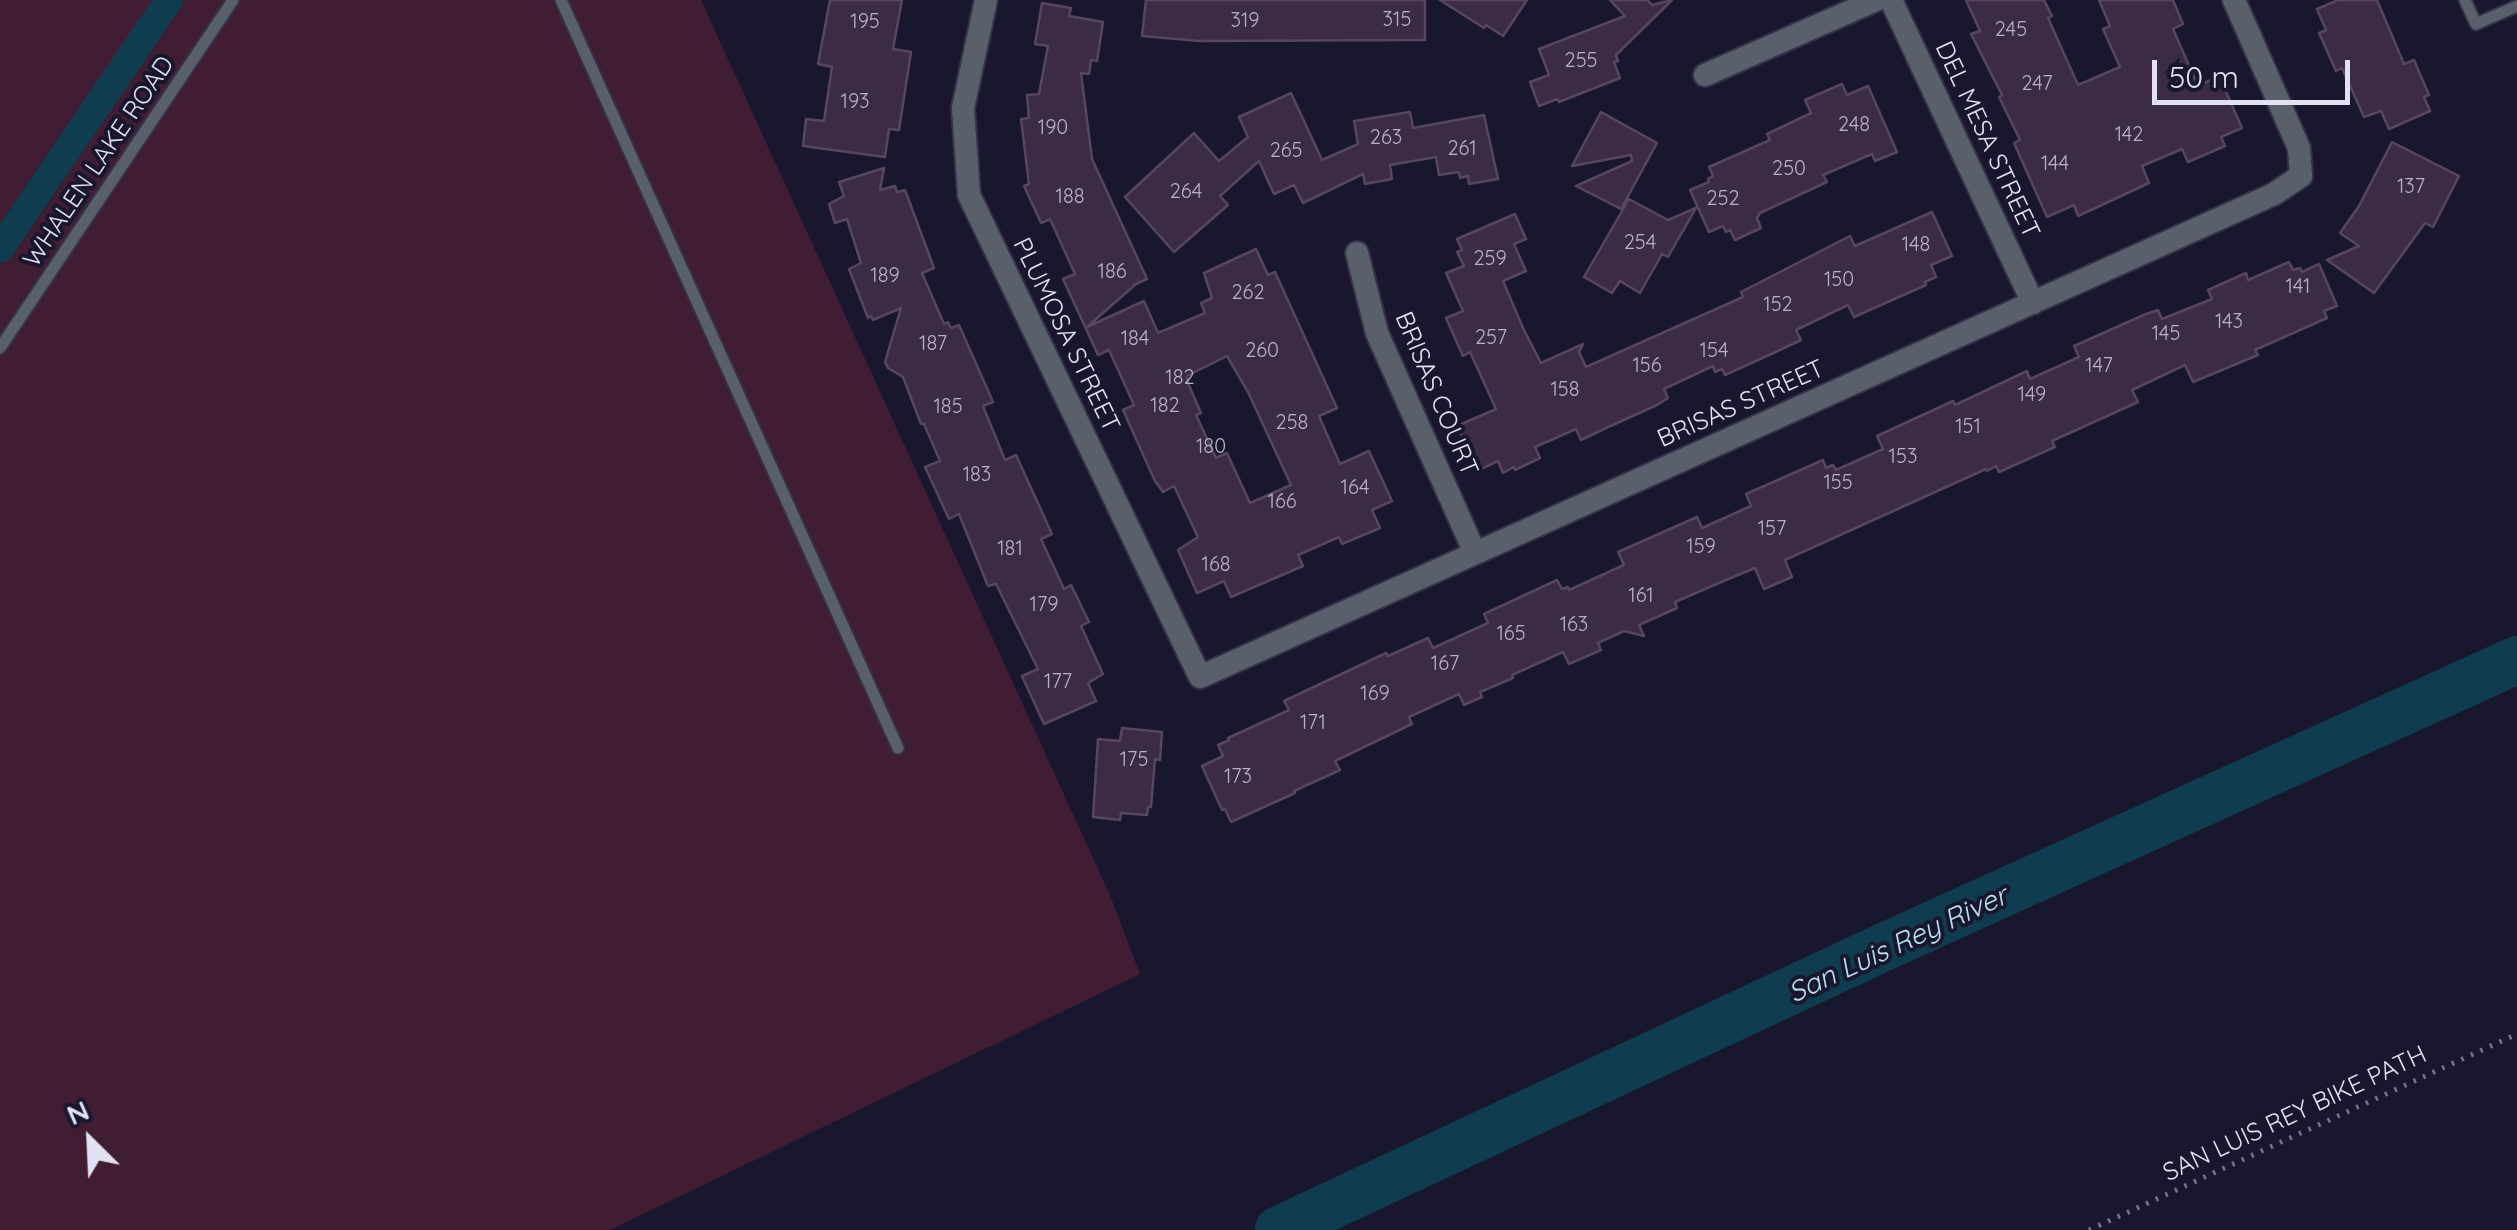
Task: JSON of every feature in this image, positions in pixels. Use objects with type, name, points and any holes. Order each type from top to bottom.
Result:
[{"type":"street","name":"PLUMOSA STREET","points":[[986,0],[964,108],[968,196],[1200,676]]},
{"type":"street","points":[[1705,75],[1876,0]]},
{"type":"street","name":"DEL MESA STREET","points":[[1891,0],[2032,303]]},
{"type":"street","name":"BRISAS STREET","points":[[1200,676],[2274,194],[2301,176],[2299,148],[2234,0]]},
{"type":"street","name":"BRISAS COURT","points":[[1357,252],[1377,333],[1475,553]]},
{"type":"lane","name":"WHALEN LAKE ROAD","points":[[0,348],[233,0]]},
{"type":"lane","points":[[561,0],[898,748]]},
{"type":"lane","points":[[2465,0],[2476,24],[2517,6]]},
{"type":"path","name":"SAN LUIS REY BIKE PATH","points":[[2089,1230],[2517,1034]]},
{"type":"shaded area","points":[[0,0],[701,0],[1110,895],[1140,974],[610,1230],[0,1230]]},
{"type":"building","points":[[830,0],[902,0],[893,49],[911,52],[899,130],[889,129],[885,157],[803,146],[806,119],[824,121],[832,67],[818,64]]},
{"type":"building","points":[[1146,0],[1425,0],[1425,40],[1199,41],[1142,36]]},
{"type":"building","points":[[1440,0],[1527,0],[1503,36]]},
{"type":"building","points":[[1610,0],[1647,0],[1652,5],[1672,0],[1616,55],[1618,61],[1614,62],[1620,78],[1539,106],[1530,82],[1549,75],[1539,49],[1625,16]]},
{"type":"building","points":[[1966,0],[2044,0],[2078,85],[2120,67],[2103,29],[2110,26],[2099,0],[2173,0],[2183,24],[2173,29],[2198,86],[2219,76],[2242,128],[2221,137],[2225,146],[2188,162],[2182,149],[2142,166],[2149,183],[2078,216],[2074,205],[2047,217],[2014,143],[2020,140],[1999,97],[2002,95],[1971,34],[1980,31]]},
{"type":"building","points":[[2338,0],[2377,0],[2404,64],[2414,60],[2429,95],[2424,97],[2430,111],[2389,129],[2381,111],[2364,117],[2342,68],[2336,71],[2319,33],[2326,30],[2317,9]]},
{"type":"building","points":[[1042,3],[1071,8],[1069,16],[1103,22],[1097,61],[1091,60],[1089,74],[1081,73],[1092,159],[1147,279],[1087,327],[1144,301],[1158,333],[1205,313],[1201,303],[1212,298],[1204,273],[1256,249],[1268,275],[1275,272],[1337,408],[1319,416],[1340,464],[1369,451],[1392,501],[1372,510],[1380,528],[1342,544],[1339,537],[1298,555],[1303,566],[1231,597],[1224,581],[1197,593],[1178,550],[1198,537],[1174,486],[1163,492],[1155,481],[1123,410],[1134,405],[1109,350],[1098,355],[1063,279],[1075,274],[1050,219],[1041,223],[1024,186],[1029,184],[1021,119],[1029,118],[1027,95],[1039,94],[1048,46],[1035,44]],"holes":[[[1227,356],[1291,485],[1250,503],[1227,453],[1216,458],[1196,415],[1201,413],[1187,376]]]},
{"type":"building","points":[[1842,84],[1847,95],[1868,86],[1897,152],[1875,161],[1872,154],[1823,175],[1827,182],[1760,213],[1757,218],[1761,228],[1735,240],[1723,226],[1709,232],[1690,190],[1709,182],[1713,176],[1709,167],[1770,140],[1767,134],[1811,113],[1805,100]]},
{"type":"building","points":[[1291,93],[1322,160],[1358,144],[1354,121],[1410,112],[1413,128],[1484,115],[1498,179],[1469,184],[1468,176],[1460,178],[1459,172],[1439,175],[1436,157],[1390,165],[1392,179],[1365,184],[1363,174],[1303,203],[1294,185],[1274,194],[1259,161],[1220,196],[1228,205],[1174,252],[1125,197],[1194,133],[1219,161],[1248,137],[1239,117]]},
{"type":"building","points":[[1601,112],[1657,143],[1621,209],[1576,186],[1632,161],[1631,155],[1572,166]]},
{"type":"building","points":[[2392,142],[2459,176],[2433,227],[2425,223],[2374,293],[2327,260],[2359,246],[2340,233],[2359,206]]},
{"type":"building","points":[[884,168],[880,190],[895,186],[897,192],[905,190],[934,268],[922,273],[944,324],[948,322],[951,328],[959,325],[993,402],[983,406],[1005,460],[1016,455],[1052,534],[1041,539],[1064,589],[1071,585],[1089,622],[1081,626],[1103,674],[1088,683],[1096,701],[1044,724],[1022,676],[1038,669],[996,584],[988,586],[959,514],[949,519],[925,467],[940,461],[903,377],[885,362],[901,308],[873,320],[868,318],[849,269],[861,263],[847,219],[835,223],[829,204],[844,196],[839,182]]},
{"type":"building","points":[[1629,199],[1668,220],[1696,208],[1668,257],[1662,254],[1640,293],[1620,281],[1612,293],[1584,277]]},
{"type":"building","points":[[1932,212],[1952,256],[1931,265],[1936,277],[1926,285],[1854,317],[1848,305],[1796,330],[1801,340],[1767,356],[1725,375],[1722,369],[1715,372],[1713,366],[1664,389],[1668,398],[1657,405],[1581,440],[1576,429],[1535,447],[1540,458],[1515,470],[1514,467],[1503,473],[1498,461],[1477,471],[1457,426],[1496,409],[1470,352],[1463,356],[1446,318],[1463,311],[1446,273],[1464,266],[1457,252],[1462,250],[1457,239],[1515,214],[1526,239],[1514,244],[1526,271],[1503,281],[1523,328],[1541,363],[1583,344],[1579,352],[1586,367],[1743,297],[1741,292],[1850,236],[1855,246]]},
{"type":"building","points":[[2289,262],[2293,270],[2300,268],[2302,272],[2319,264],[2337,306],[2324,311],[2327,318],[2255,350],[2258,355],[2193,382],[2185,365],[2132,390],[2138,402],[2052,441],[2055,447],[1999,472],[1996,466],[1986,469],[1785,560],[1792,577],[1764,589],[1755,568],[1675,602],[1677,608],[1639,625],[1644,636],[1624,631],[1598,643],[1601,650],[1569,664],[1563,652],[1480,692],[1482,697],[1464,705],[1459,694],[1409,717],[1412,724],[1335,761],[1340,770],[1295,793],[1231,822],[1222,810],[1202,766],[1223,756],[1218,745],[1228,738],[1289,710],[1284,701],[1386,653],[1388,656],[1428,638],[1433,648],[1488,623],[1484,614],[1557,580],[1562,589],[1569,590],[1624,565],[1618,552],[1697,517],[1702,528],[1751,506],[1746,494],[1823,460],[1826,468],[1833,465],[1836,470],[1883,449],[1877,436],[1953,401],[1955,405],[2027,371],[2030,379],[2079,357],[2074,346],[2158,310],[2162,319],[2212,299],[2208,290],[2246,273],[2248,280]]},
{"type":"building","points":[[1122,728],[1162,732],[1160,760],[1155,759],[1151,807],[1147,815],[1121,813],[1120,820],[1093,817],[1098,739],[1120,741]]},
{"type":"waterway","points":[[0,249],[169,0]]},
{"type":"waterway","name":"San Luis Rey River","points":[[1279,1230],[1886,946],[2517,660]]}]
